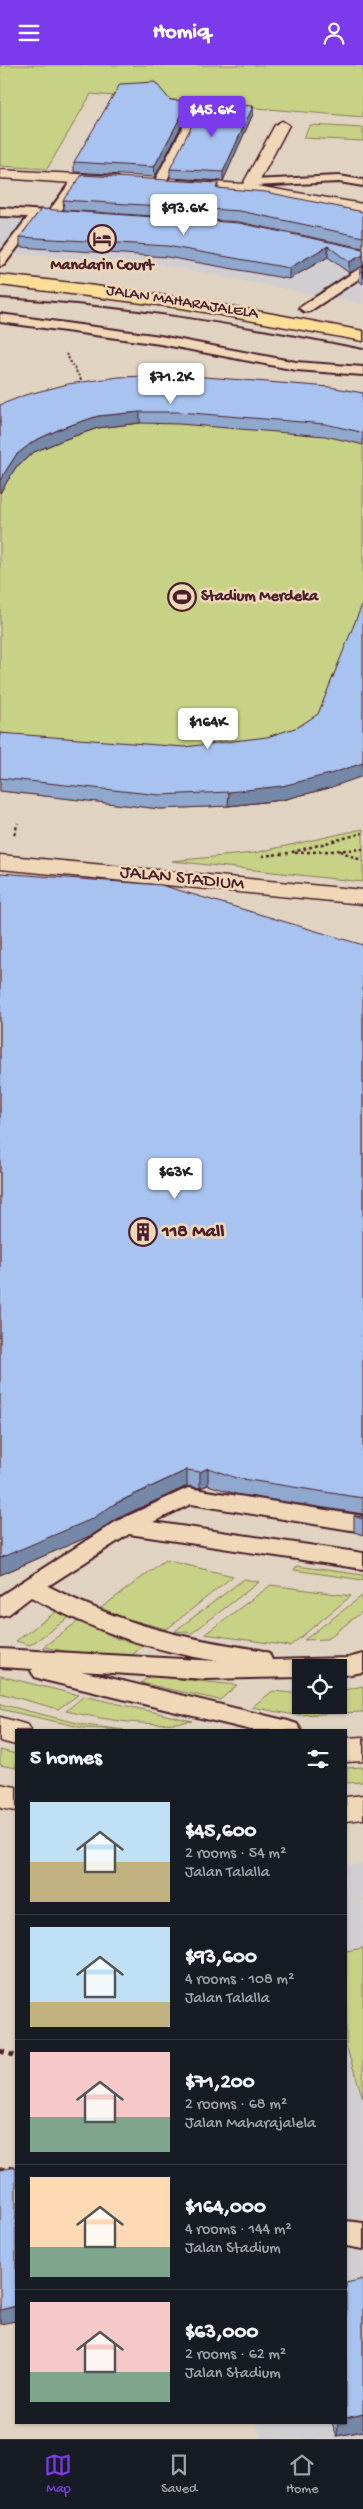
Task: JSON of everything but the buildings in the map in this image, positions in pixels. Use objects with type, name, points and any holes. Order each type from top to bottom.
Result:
[{"type":"highway","name":"JALAN MAHARAJALELA","points":[[0,267],[210,291],[324,311]]},
{"type":"highway","name":"JALAN MAHARAJALELA","points":[[0,280],[105,291],[192,303],[363,336]]},
{"type":"highway","points":[[0,290],[105,291]]},
{"type":"street","points":[[250,186],[282,125]]},
{"type":"street","points":[[0,174],[159,184],[250,186],[363,209]]},
{"type":"street","name":"JALAN STADIUM","points":[[0,861],[363,897]]},
{"type":"street","points":[[0,1729],[15,1733]]},
{"type":"street","points":[[0,1796],[15,1799]]},
{"type":"street","points":[[347,1809],[363,1807]]},
{"type":"lane","points":[[159,184],[198,109]]},
{"type":"lane","points":[[52,215],[78,179]]},
{"type":"lane","points":[[250,186],[340,179],[363,183]]},
{"type":"lane","points":[[0,212],[81,217]]},
{"type":"lane","points":[[0,262],[37,214]]},
{"type":"lane","points":[[305,308],[363,270]]},
{"type":"lane","points":[[0,318],[160,340],[296,366],[363,371]]},
{"type":"lane","points":[[0,1608],[30,1586],[126,1526],[188,1496],[363,1524]]},
{"type":"lane","points":[[126,1526],[363,1561]]},
{"type":"lane","points":[[30,1586],[78,1611],[121,1628],[166,1642],[292,1664]]},
{"type":"lane","points":[[0,1659],[206,1671],[292,1667]]},
{"type":"lane","points":[[0,1659],[284,1729]]},
{"type":"lane","points":[[347,1667],[363,1663]]},
{"type":"lane","points":[[347,2233],[363,2236]]},
{"type":"path","points":[[289,853],[363,833]]},
{"type":"path","points":[[261,856],[363,849]]},
{"type":"path","points":[[340,851],[363,861]]},
{"type":"path","points":[[0,2051],[15,2056]]},
{"type":"path","points":[[0,2170],[15,2167]]},
{"type":"shaded area","points":[[0,216],[239,230],[363,256],[363,304],[157,264],[0,253]]},
{"type":"shaded area","points":[[363,1864],[363,2439],[261,2439],[257,2424],[347,2424],[347,1865]]},
{"type":"green space","points":[[0,65],[363,65],[363,117],[91,94],[47,169],[0,166]]},
{"type":"green space","points":[[310,125],[363,128],[363,141],[303,138]]},
{"type":"green space","name":"Stadium Merdeka","points":[[363,405],[363,776],[282,800],[228,806],[160,809],[0,791],[0,417]]},
{"type":"green space","points":[[363,829],[363,882],[172,861],[254,853]]},
{"type":"green space","points":[[165,1560],[233,1576],[167,1629],[123,1618],[101,1608]]},
{"type":"green space","points":[[296,1566],[363,1575],[363,1580],[294,1570]]},
{"type":"green space","points":[[244,1579],[259,1582],[192,1633],[175,1631]]},
{"type":"green space","points":[[271,1585],[351,1596],[290,1646],[205,1634]]},
{"type":"green space","points":[[362,1596],[363,1611],[327,1639],[304,1640]]},
{"type":"green space","points":[[60,1609],[74,1614],[30,1645],[16,1641]]},
{"type":"green space","points":[[80,1620],[118,1639],[144,1645],[132,1655],[76,1653],[43,1647]]},
{"type":"green space","points":[[0,1676],[78,1695],[58,1709],[0,1693]]},
{"type":"green space","points":[[150,1676],[237,1685],[220,1700],[141,1683]]},
{"type":"green space","points":[[363,1686],[363,1712],[347,1713],[347,1689]]},
{"type":"green space","points":[[273,1691],[292,1693],[292,1714],[318,1714],[295,1715],[252,1707]]},
{"type":"green space","points":[[84,1696],[192,1721],[160,1724],[129,1722],[66,1711]]},
{"type":"green space","points":[[0,1704],[85,1725],[116,1729],[84,1728],[0,1709]]},
{"type":"green space","points":[[0,1750],[15,1754],[15,1768],[0,1765]]},
{"type":"green space","points":[[363,1767],[363,1782],[347,1783],[347,1768]]},
{"type":"green space","points":[[363,1948],[363,2098],[347,2049],[347,1951]]},
{"type":"railway","points":[[0,298],[46,301],[183,317],[363,349]]},
{"type":"place","name":"Mandarin Court","points":[[102,239]]},
{"type":"place","name":"Stadium Merdeka","points":[[182,597]]},
{"type":"place","name":"118 Mall","points":[[143,1232]]}]
